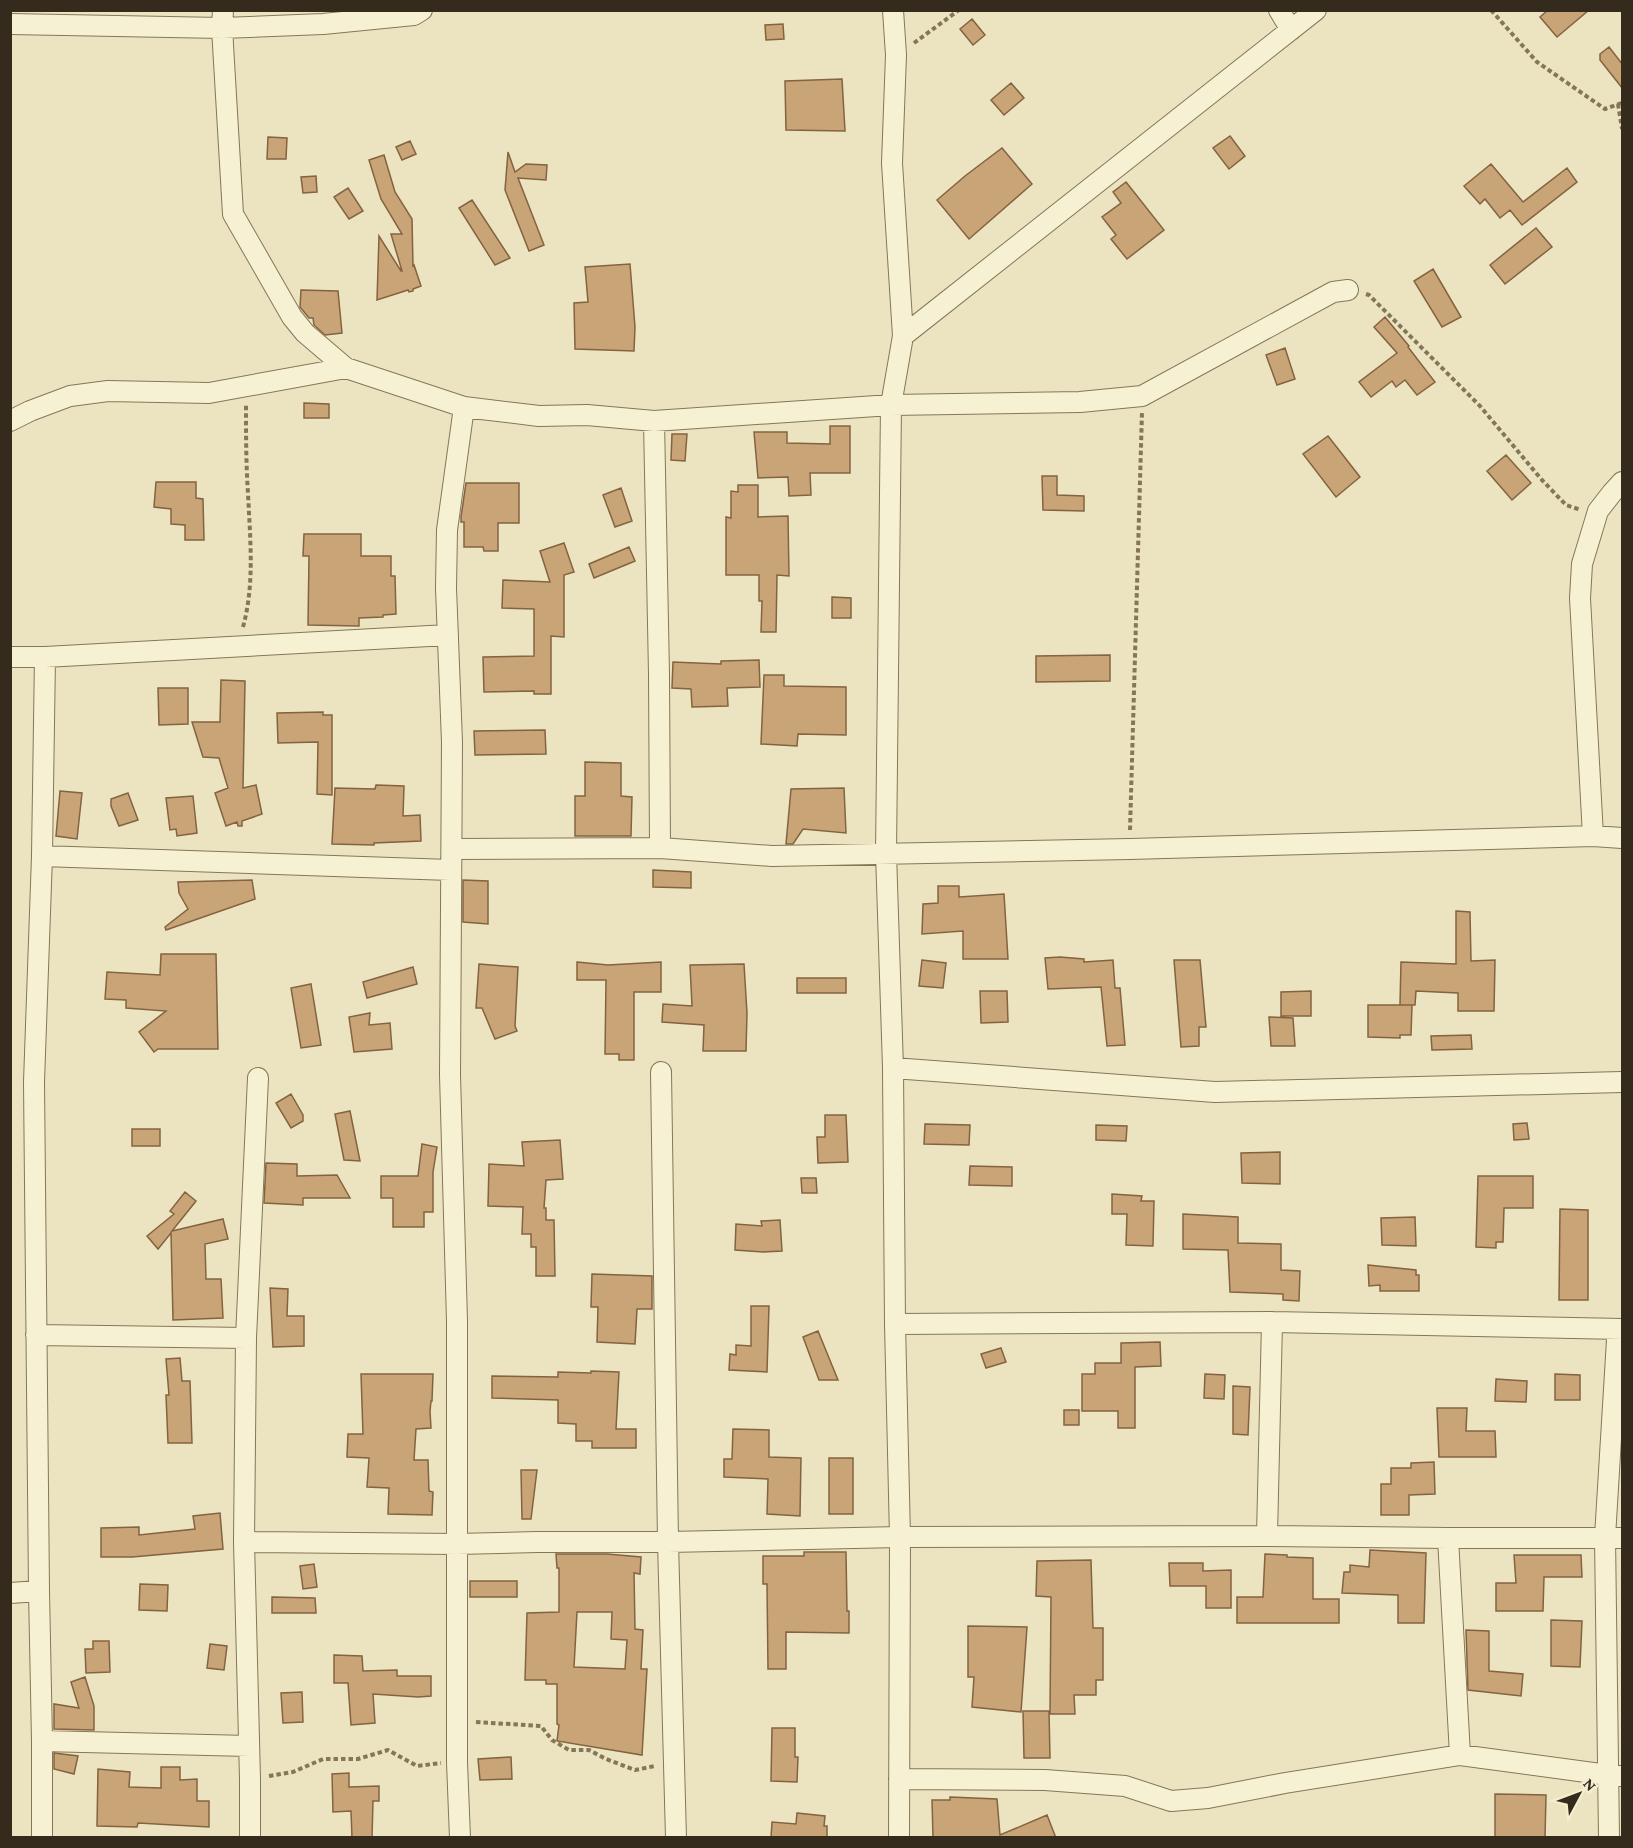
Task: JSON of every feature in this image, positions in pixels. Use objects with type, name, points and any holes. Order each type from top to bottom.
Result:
[{"type":"street","points":[[10,24],[223,19],[323,24],[414,15],[422,10]]},
{"type":"street","points":[[893,10],[896,55],[892,163],[903,336],[891,405],[885,853],[893,1068],[895,1324],[900,1537],[899,1838]]},
{"type":"street","points":[[1279,10],[1291,30]]},
{"type":"street","points":[[903,336],[1316,10]]},
{"type":"street","points":[[223,19],[233,214],[292,317],[305,333],[346,368],[464,407],[539,416],[587,415],[654,421],[891,405],[1080,402],[1142,396],[1334,292],[1348,290]]},
{"type":"street","points":[[10,421],[70,396],[108,391],[209,393],[346,368]]},
{"type":"street","points":[[459,1838],[456,1544],[457,1321],[450,1075],[452,742],[446,588],[447,530],[464,407]]},
{"type":"street","points":[[654,421],[660,848]]},
{"type":"street","points":[[1593,836],[1580,598],[1582,564],[1598,511],[1623,482]]},
{"type":"street","points":[[10,657],[448,635]]},
{"type":"street","points":[[42,1838],[34,1082],[42,856],[45,657]]},
{"type":"street","points":[[453,849],[660,848],[772,856],[1593,836],[1623,838]]},
{"type":"street","points":[[42,856],[450,870]]},
{"type":"street","points":[[893,1068],[1215,1092],[1623,1082]]},
{"type":"street","points":[[661,1072],[668,1542],[676,1838]]},
{"type":"street","points":[[250,1838],[244,1542],[246,1338],[258,1078]]},
{"type":"street","points":[[895,1324],[1272,1323],[1619,1329],[1614,1538],[1615,1775],[1609,1838]]},
{"type":"street","points":[[1267,1536],[1272,1323]]},
{"type":"street","points":[[36,1335],[246,1338]]},
{"type":"street","points":[[244,1542],[456,1544],[900,1537],[1614,1538]]},
{"type":"street","points":[[1448,1539],[1460,1755]]},
{"type":"street","points":[[10,1593],[39,1591]]},
{"type":"street","points":[[42,1741],[249,1746]]},
{"type":"street","points":[[899,1779],[1045,1780],[1125,1786],[1171,1801],[1208,1798],[1460,1755],[1615,1775]]},
{"type":"path","points":[[896,55],[959,10]]},
{"type":"path","points":[[1491,10],[1537,62],[1605,109],[1620,103],[1623,129]]},
{"type":"path","points":[[1348,290],[1370,295],[1480,406],[1566,505],[1592,513],[1598,511]]},
{"type":"path","points":[[239,646],[249,605],[252,568],[246,464],[245,387]]},
{"type":"path","points":[[1130,849],[1142,396]]},
{"type":"path","points":[[458,1721],[541,1726],[552,1740],[569,1750],[589,1750],[635,1770],[674,1762]]},
{"type":"path","points":[[250,1779],[294,1772],[323,1759],[358,1759],[388,1750],[417,1766],[457,1762]]},
{"type":"building","points":[[1548,10],[1589,10],[1557,37],[1540,17]]},
{"type":"building","points":[[972,19],[985,35],[973,45],[960,29]]},
{"type":"building","points":[[783,24],[784,39],[766,40],[765,25]]},
{"type":"building","points":[[1609,47],[1623,65],[1623,89],[1600,60],[1600,54]]},
{"type":"building","points":[[842,79],[845,131],[786,130],[785,81]]},
{"type":"building","points":[[1011,83],[1024,98],[1004,115],[991,100]]},
{"type":"building","points":[[1230,136],[1245,156],[1229,169],[1213,148]]},
{"type":"building","points":[[268,137],[287,138],[286,159],[267,159]]},
{"type":"building","points":[[410,141],[416,154],[402,160],[396,147]]},
{"type":"building","points":[[1002,148],[1032,184],[969,239],[937,200]]},
{"type":"building","points":[[508,152],[515,172],[526,164],[547,165],[546,180],[518,178],[544,245],[529,251],[505,190]]},
{"type":"building","points":[[384,155],[395,192],[412,219],[413,266],[421,286],[413,291],[408,290],[377,300],[379,236],[402,271],[391,234],[402,234],[381,199],[369,160]]},
{"type":"building","points":[[1491,164],[1523,202],[1567,168],[1577,182],[1522,225],[1510,210],[1500,218],[1485,199],[1480,204],[1464,186]]},
{"type":"building","points":[[316,176],[317,192],[303,193],[301,177]]},
{"type":"building","points":[[1126,182],[1164,230],[1127,259],[1111,239],[1116,235],[1102,217],[1121,203],[1113,192]]},
{"type":"building","points":[[348,188],[363,211],[349,219],[334,197]]},
{"type":"building","points":[[472,200],[510,258],[495,265],[459,208]]},
{"type":"building","points":[[1536,228],[1552,247],[1505,284],[1490,265]]},
{"type":"building","points":[[630,264],[635,327],[634,351],[575,349],[574,303],[588,302],[585,267]]},
{"type":"building","points":[[1433,269],[1461,317],[1442,327],[1414,281]]},
{"type":"building","points":[[301,290],[338,291],[342,333],[325,335],[314,325],[313,318],[309,318],[300,307]]},
{"type":"building","points":[[1385,317],[1435,382],[1417,395],[1405,380],[1396,387],[1392,381],[1371,397],[1359,382],[1397,353],[1374,327]]},
{"type":"building","points":[[1285,348],[1295,379],[1277,385],[1266,355]]},
{"type":"building","points":[[304,403],[329,404],[329,418],[304,418]]},
{"type":"building","points":[[830,426],[850,426],[850,473],[810,473],[811,495],[789,496],[788,477],[758,478],[754,432],[787,432],[787,443],[830,444]]},
{"type":"building","points":[[672,434],[687,434],[685,461],[671,460]]},
{"type":"building","points":[[1328,436],[1360,477],[1336,497],[1303,454]]},
{"type":"building","points":[[1506,455],[1531,483],[1512,500],[1487,471]]},
{"type":"building","points":[[1042,476],[1057,476],[1057,495],[1084,496],[1084,511],[1043,510]]},
{"type":"building","points":[[156,482],[196,482],[196,498],[203,499],[204,540],[185,540],[185,525],[171,524],[171,509],[154,507]]},
{"type":"building","points":[[466,483],[519,483],[519,523],[498,523],[498,551],[484,551],[483,547],[464,547],[464,522],[461,522],[461,517]]},
{"type":"building","points":[[738,485],[758,485],[758,517],[788,516],[789,576],[777,575],[776,632],[761,632],[762,601],[759,601],[759,575],[726,575],[726,517],[731,518],[731,491],[738,492]]},
{"type":"building","points":[[621,488],[632,521],[615,527],[603,495]]},
{"type":"building","points":[[304,534],[361,534],[361,556],[391,556],[391,576],[395,576],[396,614],[359,618],[359,626],[308,625],[309,556],[303,556]]},
{"type":"building","points":[[564,543],[574,572],[564,575],[564,637],[551,636],[551,694],[534,694],[534,691],[484,692],[483,657],[534,656],[534,609],[502,608],[503,580],[550,582],[540,551]]},
{"type":"building","points":[[629,547],[635,561],[594,578],[589,564]]},
{"type":"building","points":[[832,597],[851,598],[851,618],[832,618]]},
{"type":"building","points":[[1110,655],[1110,681],[1036,682],[1036,656]]},
{"type":"building","points":[[759,660],[760,687],[727,688],[728,706],[692,707],[691,689],[672,688],[673,662],[721,664],[721,661]]},
{"type":"building","points":[[764,675],[784,675],[784,686],[846,687],[846,735],[798,734],[797,746],[761,744]]},
{"type":"building","points":[[221,680],[245,681],[243,788],[256,785],[262,814],[242,821],[242,826],[238,826],[237,822],[226,826],[215,793],[228,788],[219,758],[203,757],[192,722],[220,722]]},
{"type":"building","points":[[158,688],[188,688],[188,724],[159,725]]},
{"type":"building","points":[[323,712],[323,715],[332,715],[332,795],[317,794],[318,742],[278,743],[277,713]]},
{"type":"building","points":[[545,730],[546,754],[475,755],[474,731]]},
{"type":"building","points":[[585,762],[621,763],[621,796],[632,797],[631,836],[575,836],[575,796],[585,796]]},
{"type":"building","points":[[376,785],[404,786],[403,816],[420,815],[421,841],[374,843],[374,845],[332,844],[335,788],[375,789]]},
{"type":"building","points":[[844,788],[846,833],[803,829],[793,844],[786,844],[791,789]]},
{"type":"building","points":[[60,791],[82,793],[77,839],[56,836]]},
{"type":"building","points":[[128,793],[138,820],[119,826],[111,806],[111,799]]},
{"type":"building","points":[[193,796],[197,833],[177,836],[176,829],[170,830],[166,798]]},
{"type":"building","points":[[653,870],[691,872],[691,888],[653,887]]},
{"type":"building","points":[[252,880],[255,899],[166,930],[165,927],[188,909],[179,893],[178,882]]},
{"type":"building","points":[[463,880],[488,881],[488,924],[463,922]]},
{"type":"building","points":[[938,886],[959,886],[959,897],[1004,894],[1008,959],[963,959],[963,931],[922,934],[923,904],[938,903]]},
{"type":"building","points":[[1456,911],[1470,912],[1471,961],[1495,960],[1494,1011],[1458,1011],[1458,993],[1416,991],[1415,1005],[1400,1005],[1401,962],[1456,964]]},
{"type":"building","points":[[161,954],[216,954],[218,1049],[158,1049],[154,1052],[139,1032],[166,1011],[126,1008],[126,1000],[105,999],[107,972],[160,975]]},
{"type":"building","points":[[1045,958],[1084,959],[1084,962],[1113,960],[1115,988],[1120,988],[1125,1045],[1107,1046],[1101,987],[1048,989]]},
{"type":"building","points":[[922,960],[946,963],[943,988],[919,986]]},
{"type":"building","points":[[1174,960],[1200,960],[1206,1027],[1199,1027],[1199,1046],[1181,1047]]},
{"type":"building","points":[[577,962],[608,965],[661,962],[661,992],[634,992],[634,1060],[619,1060],[619,1054],[605,1054],[606,980],[577,980]]},
{"type":"building","points":[[479,964],[518,967],[515,1026],[517,1031],[495,1039],[482,1008],[476,1008]]},
{"type":"building","points":[[744,964],[747,1013],[746,1051],[703,1051],[704,1025],[662,1022],[663,1004],[692,1006],[690,965]]},
{"type":"building","points":[[413,967],[417,984],[367,998],[363,982]]},
{"type":"building","points":[[797,978],[846,978],[846,993],[797,993]]},
{"type":"building","points":[[311,984],[321,1045],[301,1048],[291,988]]},
{"type":"building","points":[[980,991],[1007,991],[1008,1022],[981,1023]]},
{"type":"building","points":[[1311,991],[1311,1016],[1281,1016],[1281,992]]},
{"type":"building","points":[[1368,1005],[1412,1005],[1411,1035],[1400,1035],[1400,1038],[1368,1037]]},
{"type":"building","points":[[370,1013],[369,1025],[390,1023],[392,1049],[354,1052],[349,1017]]},
{"type":"building","points":[[1269,1017],[1293,1018],[1295,1046],[1271,1046]]},
{"type":"building","points":[[1471,1035],[1472,1049],[1432,1050],[1431,1036]]},
{"type":"building","points":[[291,1094],[303,1115],[303,1121],[291,1128],[276,1103]]},
{"type":"building","points":[[350,1111],[360,1161],[344,1160],[335,1114]]},
{"type":"building","points":[[825,1115],[846,1115],[848,1162],[818,1163],[817,1137],[825,1137]]},
{"type":"building","points":[[1527,1123],[1529,1139],[1514,1140],[1513,1124]]},
{"type":"building","points":[[925,1124],[970,1125],[969,1145],[924,1144]]},
{"type":"building","points":[[1096,1125],[1127,1126],[1126,1141],[1096,1140]]},
{"type":"building","points":[[132,1129],[160,1129],[160,1146],[132,1146]]},
{"type":"building","points":[[560,1140],[563,1179],[546,1180],[544,1208],[546,1208],[546,1220],[554,1220],[555,1276],[536,1276],[536,1247],[531,1247],[531,1234],[522,1234],[523,1207],[488,1206],[489,1164],[524,1166],[522,1142]]},
{"type":"building","points":[[422,1144],[437,1147],[433,1172],[433,1212],[424,1212],[424,1227],[393,1227],[393,1198],[381,1198],[381,1176],[418,1176]]},
{"type":"building","points":[[1280,1152],[1280,1184],[1242,1183],[1241,1153]]},
{"type":"building","points":[[266,1163],[297,1164],[297,1176],[337,1175],[350,1198],[303,1198],[303,1205],[264,1203]]},
{"type":"building","points":[[970,1166],[1012,1167],[1012,1186],[969,1185]]},
{"type":"building","points":[[1478,1176],[1533,1176],[1533,1208],[1504,1208],[1503,1242],[1496,1242],[1496,1248],[1476,1247]]},
{"type":"building","points":[[801,1178],[816,1178],[817,1193],[802,1193]]},
{"type":"building","points":[[185,1192],[196,1201],[172,1231],[223,1219],[228,1239],[205,1244],[206,1279],[221,1279],[223,1318],[173,1320],[171,1233],[158,1249],[147,1236],[174,1214],[170,1211]]},
{"type":"building","points":[[1112,1194],[1142,1196],[1141,1201],[1154,1201],[1153,1246],[1126,1245],[1127,1214],[1112,1214]]},
{"type":"building","points":[[1560,1209],[1588,1210],[1588,1300],[1559,1300]]},
{"type":"building","points":[[1183,1214],[1238,1217],[1238,1243],[1281,1244],[1281,1270],[1300,1271],[1299,1301],[1283,1300],[1283,1294],[1230,1292],[1228,1250],[1183,1249]]},
{"type":"building","points":[[1415,1217],[1416,1246],[1382,1245],[1381,1218]]},
{"type":"building","points":[[780,1220],[782,1251],[735,1250],[736,1224],[762,1226],[761,1221]]},
{"type":"building","points":[[1368,1265],[1416,1270],[1416,1275],[1419,1275],[1419,1291],[1380,1291],[1380,1285],[1369,1286]]},
{"type":"building","points":[[592,1274],[652,1276],[652,1309],[637,1309],[635,1344],[597,1342],[598,1307],[591,1307]]},
{"type":"building","points":[[270,1288],[288,1289],[287,1316],[304,1316],[304,1346],[273,1347]]},
{"type":"building","points":[[751,1306],[769,1306],[767,1372],[729,1370],[730,1354],[736,1355],[736,1345],[751,1346]]},
{"type":"building","points":[[818,1331],[838,1380],[819,1380],[803,1337]]},
{"type":"building","points":[[1160,1342],[1161,1366],[1135,1367],[1135,1428],[1118,1428],[1118,1411],[1082,1411],[1082,1374],[1095,1374],[1095,1363],[1121,1363],[1121,1343]]},
{"type":"building","points":[[1001,1348],[1006,1362],[986,1368],[981,1354]]},
{"type":"building","points":[[180,1358],[182,1381],[190,1381],[192,1443],[168,1443],[166,1395],[169,1395],[166,1359]]},
{"type":"building","points":[[591,1371],[619,1372],[616,1429],[636,1429],[636,1448],[592,1448],[592,1441],[576,1441],[576,1424],[558,1423],[558,1400],[492,1398],[492,1376],[558,1377],[558,1372],[591,1373]]},
{"type":"building","points":[[361,1374],[433,1374],[431,1428],[416,1429],[414,1460],[428,1460],[429,1491],[433,1492],[432,1515],[388,1514],[389,1488],[367,1487],[369,1458],[347,1457],[348,1434],[363,1434]]},
{"type":"building","points":[[1205,1374],[1225,1375],[1224,1399],[1204,1398]]},
{"type":"building","points":[[1555,1374],[1580,1375],[1580,1400],[1555,1400]]},
{"type":"building","points":[[1496,1379],[1527,1381],[1526,1402],[1495,1401]]},
{"type":"building","points":[[1233,1386],[1250,1387],[1248,1435],[1233,1434]]},
{"type":"building","points":[[1437,1408],[1467,1408],[1466,1431],[1495,1431],[1496,1457],[1439,1457]]},
{"type":"building","points":[[1064,1410],[1079,1410],[1079,1425],[1064,1425]]},
{"type":"building","points":[[733,1429],[769,1430],[769,1457],[801,1458],[800,1516],[767,1514],[768,1479],[724,1477],[724,1459],[732,1459]]},
{"type":"building","points":[[829,1458],[853,1458],[853,1514],[829,1514]]},
{"type":"building","points":[[1434,1462],[1435,1494],[1409,1495],[1409,1515],[1381,1515],[1381,1484],[1391,1484],[1391,1468],[1411,1468],[1411,1463]]},
{"type":"building","points":[[521,1470],[537,1470],[531,1519],[522,1519]]},
{"type":"building","points":[[220,1513],[223,1549],[132,1557],[101,1557],[101,1528],[139,1527],[139,1535],[195,1529],[193,1516]]},
{"type":"building","points":[[1370,1550],[1426,1553],[1424,1623],[1398,1623],[1398,1595],[1342,1593],[1344,1572],[1350,1572],[1350,1565],[1369,1567]]},
{"type":"building","points":[[804,1552],[846,1552],[849,1633],[786,1632],[786,1669],[768,1669],[767,1584],[763,1584],[763,1556],[804,1556]]},
{"type":"building","points":[[556,1554],[641,1557],[640,1574],[634,1573],[635,1629],[643,1630],[641,1669],[647,1669],[642,1755],[557,1741],[559,1725],[557,1724],[557,1684],[546,1684],[546,1680],[525,1680],[527,1613],[559,1612],[559,1568],[557,1568]],"holes":[[[577,1612],[612,1612],[611,1639],[627,1640],[625,1669],[574,1667]]]},
{"type":"building","points":[[1265,1554],[1313,1558],[1313,1599],[1339,1599],[1339,1623],[1237,1623],[1237,1597],[1263,1597]]},
{"type":"building","points":[[1514,1555],[1581,1555],[1582,1577],[1544,1577],[1543,1611],[1496,1611],[1496,1583],[1516,1583]]},
{"type":"building","points":[[1091,1560],[1093,1628],[1103,1628],[1103,1680],[1096,1680],[1096,1695],[1074,1695],[1075,1714],[1050,1714],[1051,1597],[1036,1596],[1037,1561]]},
{"type":"building","points":[[1169,1563],[1203,1563],[1203,1571],[1231,1570],[1231,1608],[1206,1608],[1206,1586],[1170,1586]]},
{"type":"building","points":[[314,1564],[317,1587],[303,1589],[300,1566]]},
{"type":"building","points":[[470,1581],[517,1581],[517,1597],[470,1597]]},
{"type":"building","points":[[140,1584],[168,1585],[167,1611],[139,1610]]},
{"type":"building","points":[[272,1597],[315,1598],[316,1613],[272,1613]]},
{"type":"building","points":[[1551,1620],[1582,1621],[1580,1667],[1551,1666]]},
{"type":"building","points":[[968,1626],[1027,1627],[1021,1712],[972,1707],[974,1677],[968,1677]]},
{"type":"building","points":[[1466,1630],[1489,1631],[1489,1671],[1523,1674],[1521,1696],[1468,1690]]},
{"type":"building","points":[[93,1641],[109,1641],[110,1672],[86,1673],[85,1649],[93,1649]]},
{"type":"building","points":[[210,1644],[227,1646],[224,1670],[207,1668]]},
{"type":"building","points":[[334,1655],[362,1656],[363,1671],[397,1670],[397,1676],[431,1676],[431,1696],[373,1694],[375,1723],[351,1725],[348,1683],[334,1683]]},
{"type":"building","points":[[85,1677],[94,1706],[94,1730],[54,1729],[54,1704],[79,1708],[71,1682]]},
{"type":"building","points":[[302,1692],[303,1722],[283,1723],[281,1693]]},
{"type":"building","points":[[1023,1711],[1049,1711],[1050,1758],[1024,1758]]},
{"type":"building","points":[[772,1728],[795,1728],[795,1757],[798,1757],[797,1782],[771,1781]]},
{"type":"building","points":[[54,1753],[78,1756],[74,1774],[54,1769]]},
{"type":"building","points":[[511,1757],[512,1779],[480,1780],[478,1759]]},
{"type":"building","points":[[161,1767],[180,1767],[180,1780],[197,1779],[197,1801],[209,1801],[209,1827],[138,1823],[137,1827],[97,1826],[98,1769],[130,1772],[129,1787],[161,1788]]},
{"type":"building","points":[[349,1773],[349,1787],[379,1786],[379,1801],[373,1801],[372,1838],[352,1838],[351,1811],[333,1812],[332,1774]]},
{"type":"building","points":[[1495,1794],[1546,1795],[1545,1838],[1495,1838]]},
{"type":"building","points":[[950,1797],[997,1799],[1000,1835],[1047,1815],[1056,1838],[933,1838],[932,1800],[950,1800]]},
{"type":"building","points":[[797,1813],[825,1816],[824,1826],[827,1826],[827,1838],[771,1838],[772,1822],[796,1824]]}]
